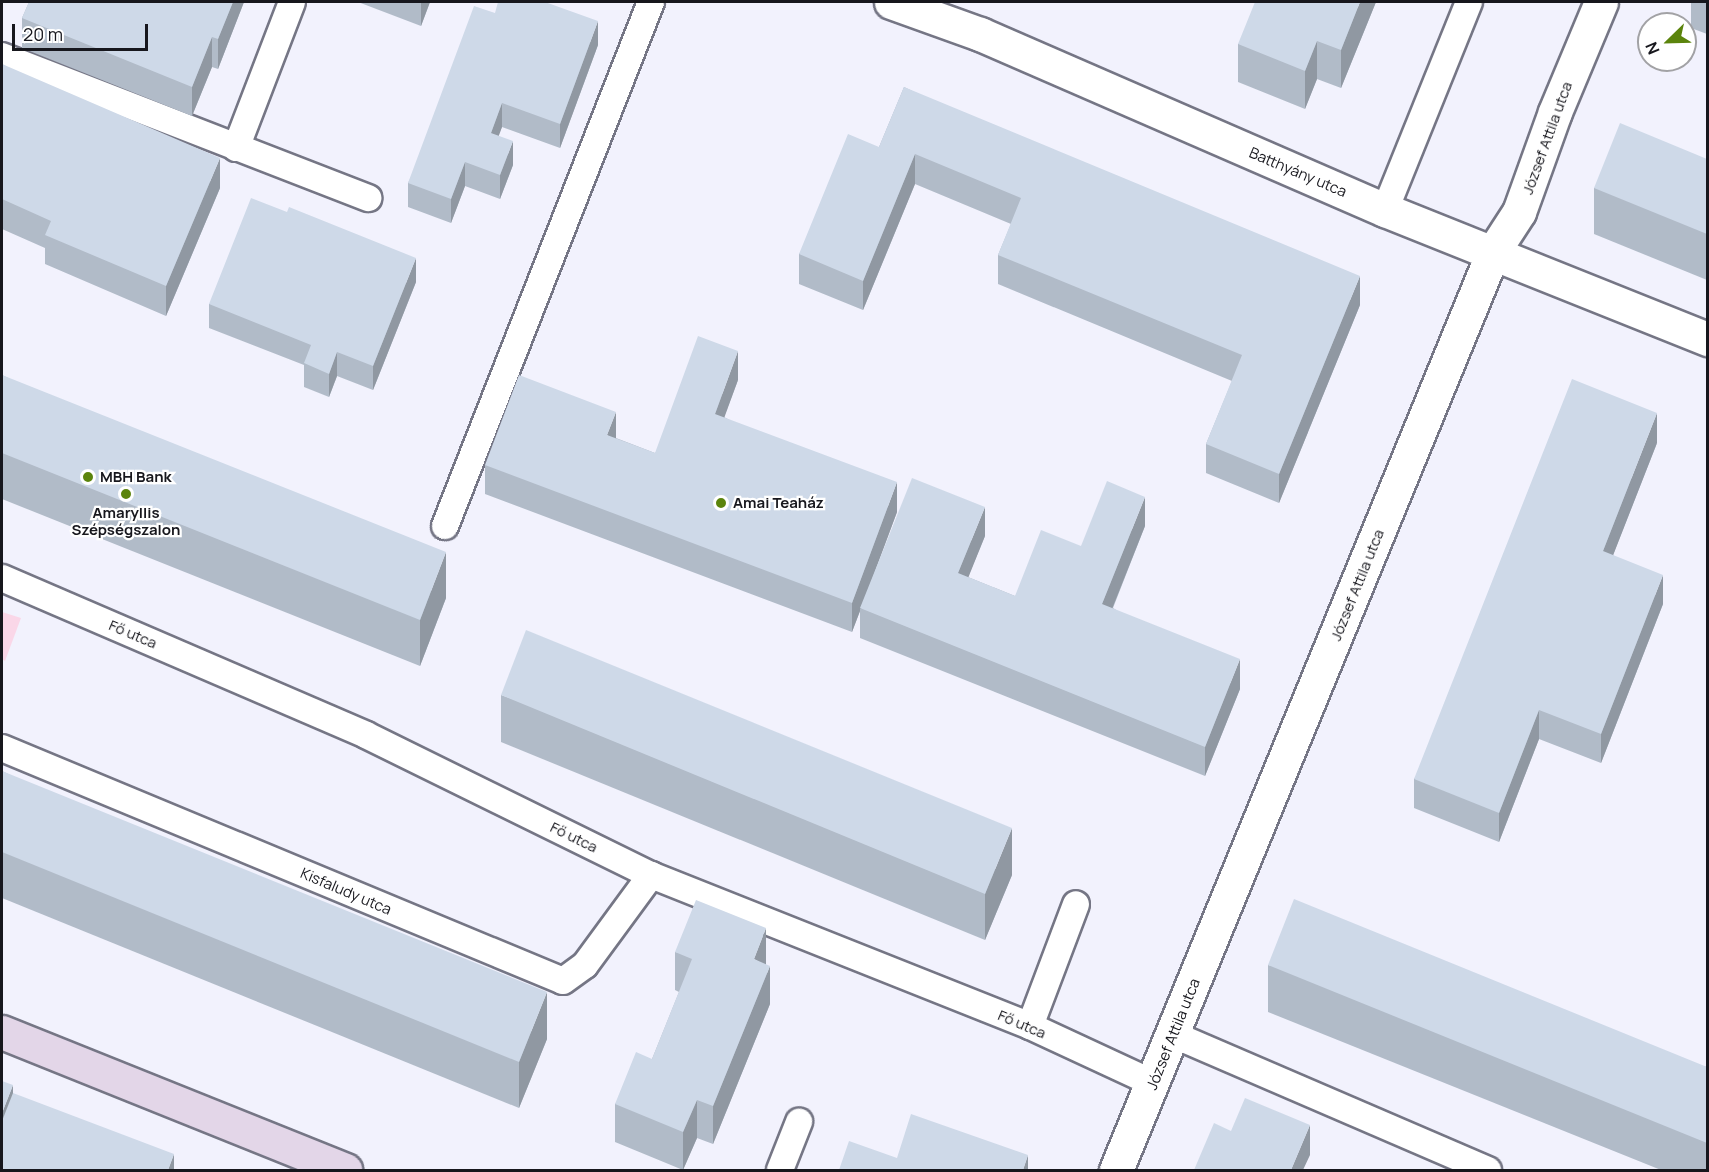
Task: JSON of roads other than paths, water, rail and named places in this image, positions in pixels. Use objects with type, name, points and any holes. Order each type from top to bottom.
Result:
[{"type":"street","name":"Batthyány utca","points":[[891,2],[980,34],[1385,210],[1707,339]]},
{"type":"street","name":"József Attila utca","points":[[1116,1170],[1493,252],[1519,212],[1601,2]]},
{"type":"street","points":[[2,1032],[345,1170]]},
{"type":"lane","points":[[236,147],[292,2]]},
{"type":"lane","points":[[444,526],[651,2]]},
{"type":"lane","points":[[1385,210],[1469,2]]},
{"type":"lane","points":[[2,56],[368,198]]},
{"type":"lane","name":"Fő utca","points":[[2,578],[366,735],[651,875],[1030,1026],[1153,1083]]},
{"type":"lane","name":"Kisfaludy utca","points":[[2,748],[563,981],[585,965],[651,875]]},
{"type":"lane","points":[[1030,1026],[1076,904]]},
{"type":"lane","points":[[1172,1034],[1488,1170]]},
{"type":"lane","points":[[780,1170],[799,1122]]},
{"type":"place","name":"MBH Bank","points":[[88,477]]},
{"type":"place","name":"Amaryllis Szépségszalon","points":[[126,494]]},
{"type":"place","name":"Amai Teaház","points":[[721,503]]}]
